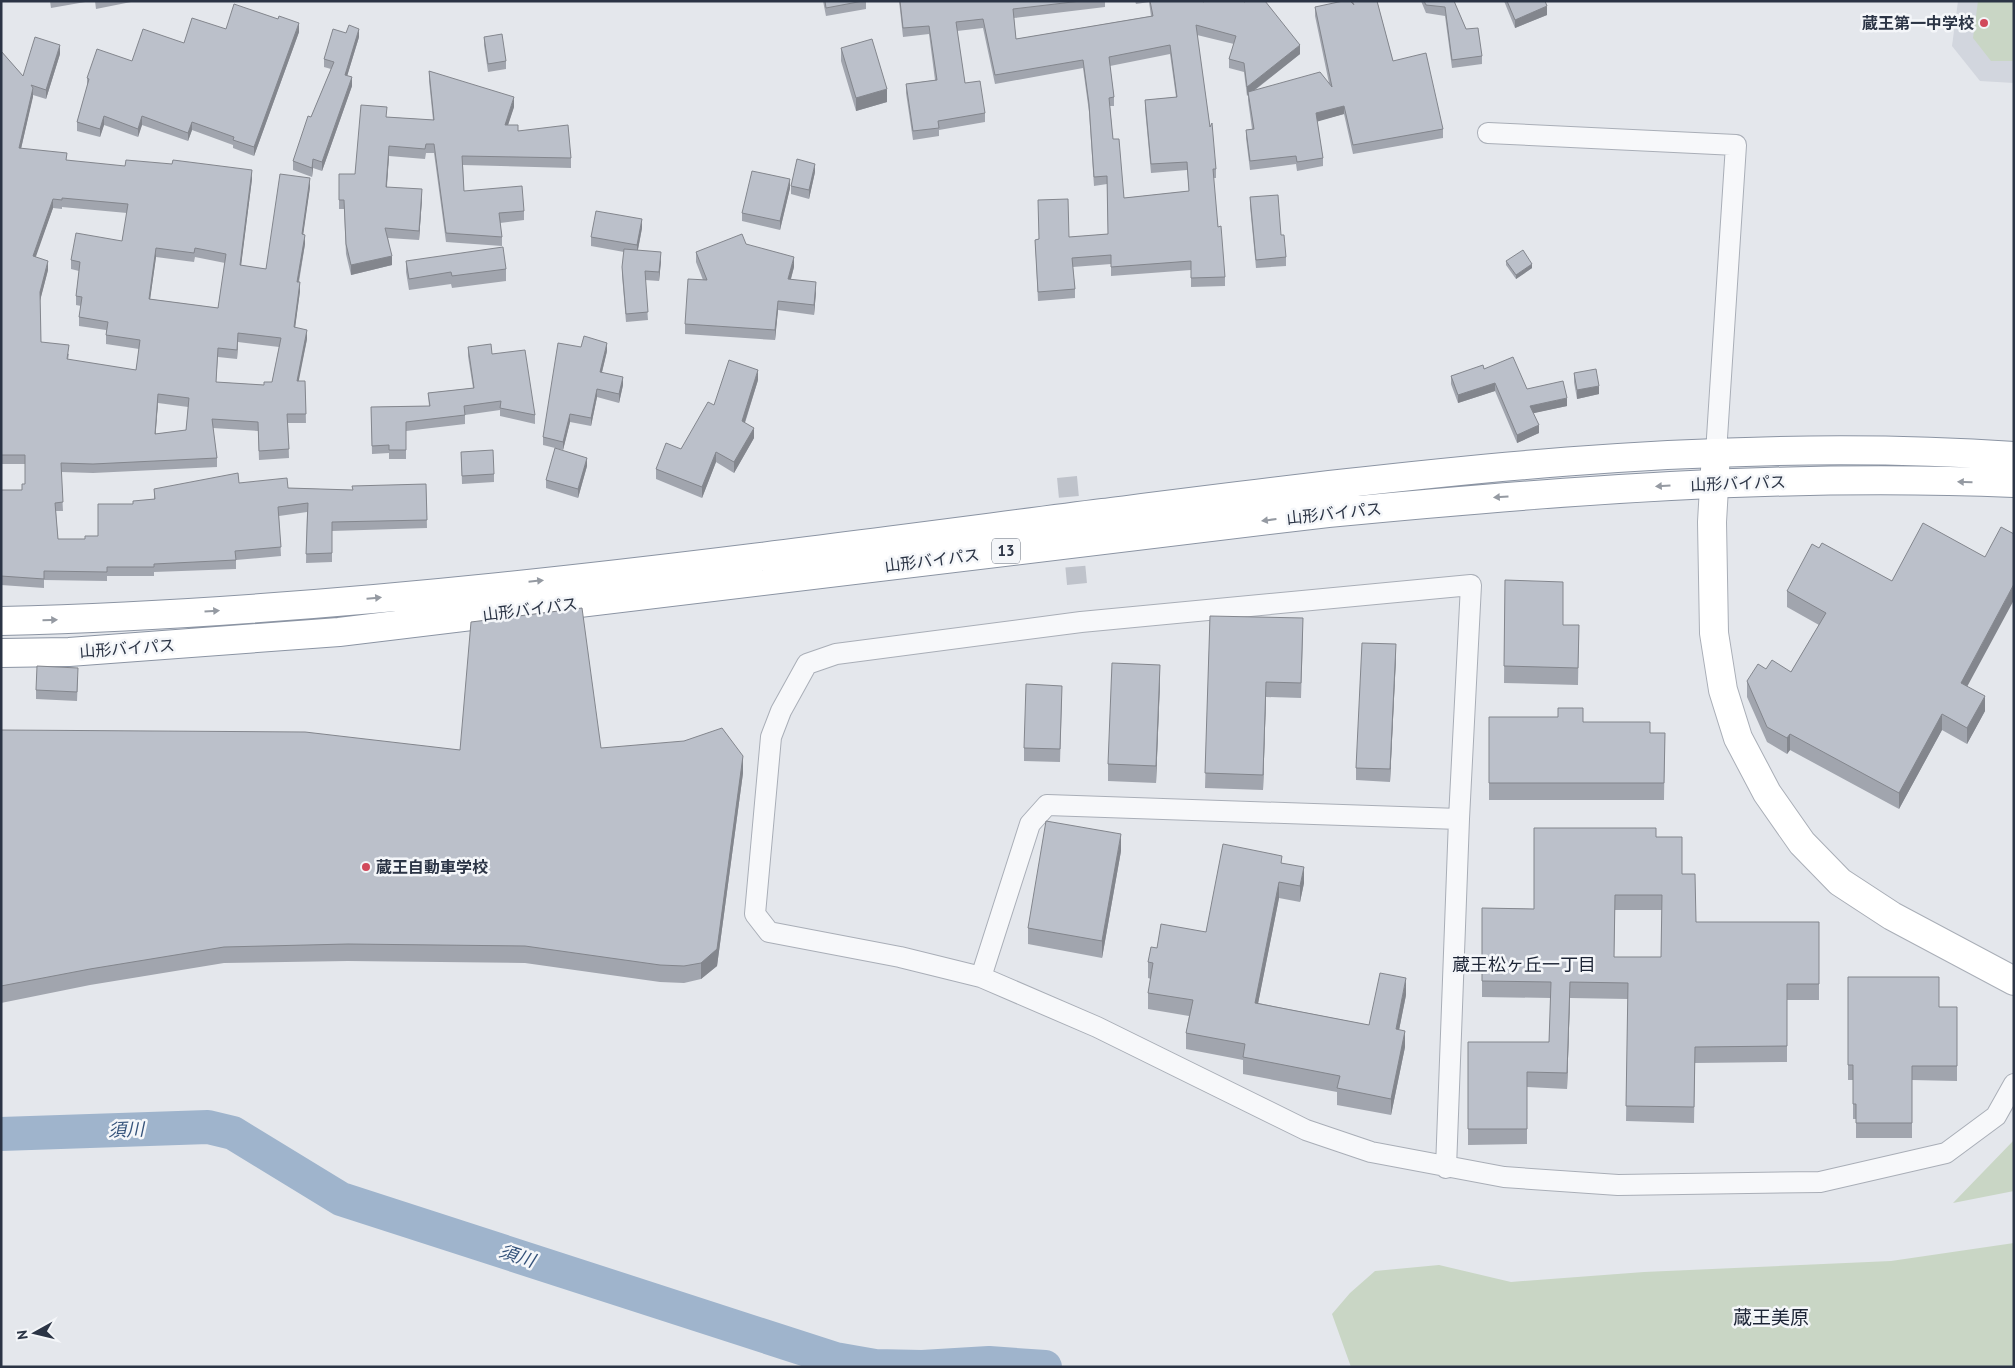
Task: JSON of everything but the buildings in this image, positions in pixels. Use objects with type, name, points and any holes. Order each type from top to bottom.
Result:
[{"type":"main road","name":"山形バイパス","points":[[1,621],[186,613],[469,589],[865,543],[1460,470],[1716,453],[1934,451],[2014,456]]},
{"type":"main road","points":[[1716,453],[1713,482],[1714,633],[1723,690],[1738,738],[1767,793],[1802,843],[1840,882],[1892,916],[2014,981]]},
{"type":"main road","name":"山形バイパス","points":[[1,653],[69,652],[338,632],[1328,513],[1479,498],[1713,482],[1876,479],[2014,483]]},
{"type":"street","points":[[1488,133],[1736,145],[1716,453]]},
{"type":"street","points":[[1446,1168],[1459,819],[1471,585],[1082,622],[836,654],[806,664],[781,711],[771,737],[755,914],[769,932],[900,957],[981,977],[1097,1027],[1306,1130],[1371,1152],[1446,1168],[1504,1177],[1618,1185],[1820,1182],[1946,1153],[1996,1116],[2014,1084]]},
{"type":"street","points":[[981,977],[1030,824],[1047,805],[1459,819]]},
{"type":"shaded area","name":"蔵王第一中学校","points":[[1958,1],[2014,1],[2014,83],[1980,81],[1952,46]]},
{"type":"green space","points":[[1978,1],[2014,1],[2014,61],[1991,61],[1973,38]]},
{"type":"green space","points":[[2014,1140],[2014,1191],[1953,1203]]},
{"type":"green space","points":[[2014,1243],[2014,1367],[1351,1367],[1332,1314],[1350,1293],[1375,1271],[1439,1265],[1511,1282],[1644,1272],[1891,1261]]},
{"type":"waterway","name":"須川","points":[[1,1134],[208,1127],[233,1133],[341,1199],[835,1359],[875,1366],[922,1367],[989,1363],[1045,1367]]},
{"type":"tunnel","points":[[1067,477],[1077,584]]},
{"type":"place","name":"蔵王第一中学校","points":[[1984,23]]},
{"type":"place","name":"蔵王自動車学校","points":[[366,867]]},
{"type":"district","name":"蔵王松ヶ丘一丁目","points":[[1524,965]]},
{"type":"district","name":"蔵王美原","points":[[1771,1317]]}]
